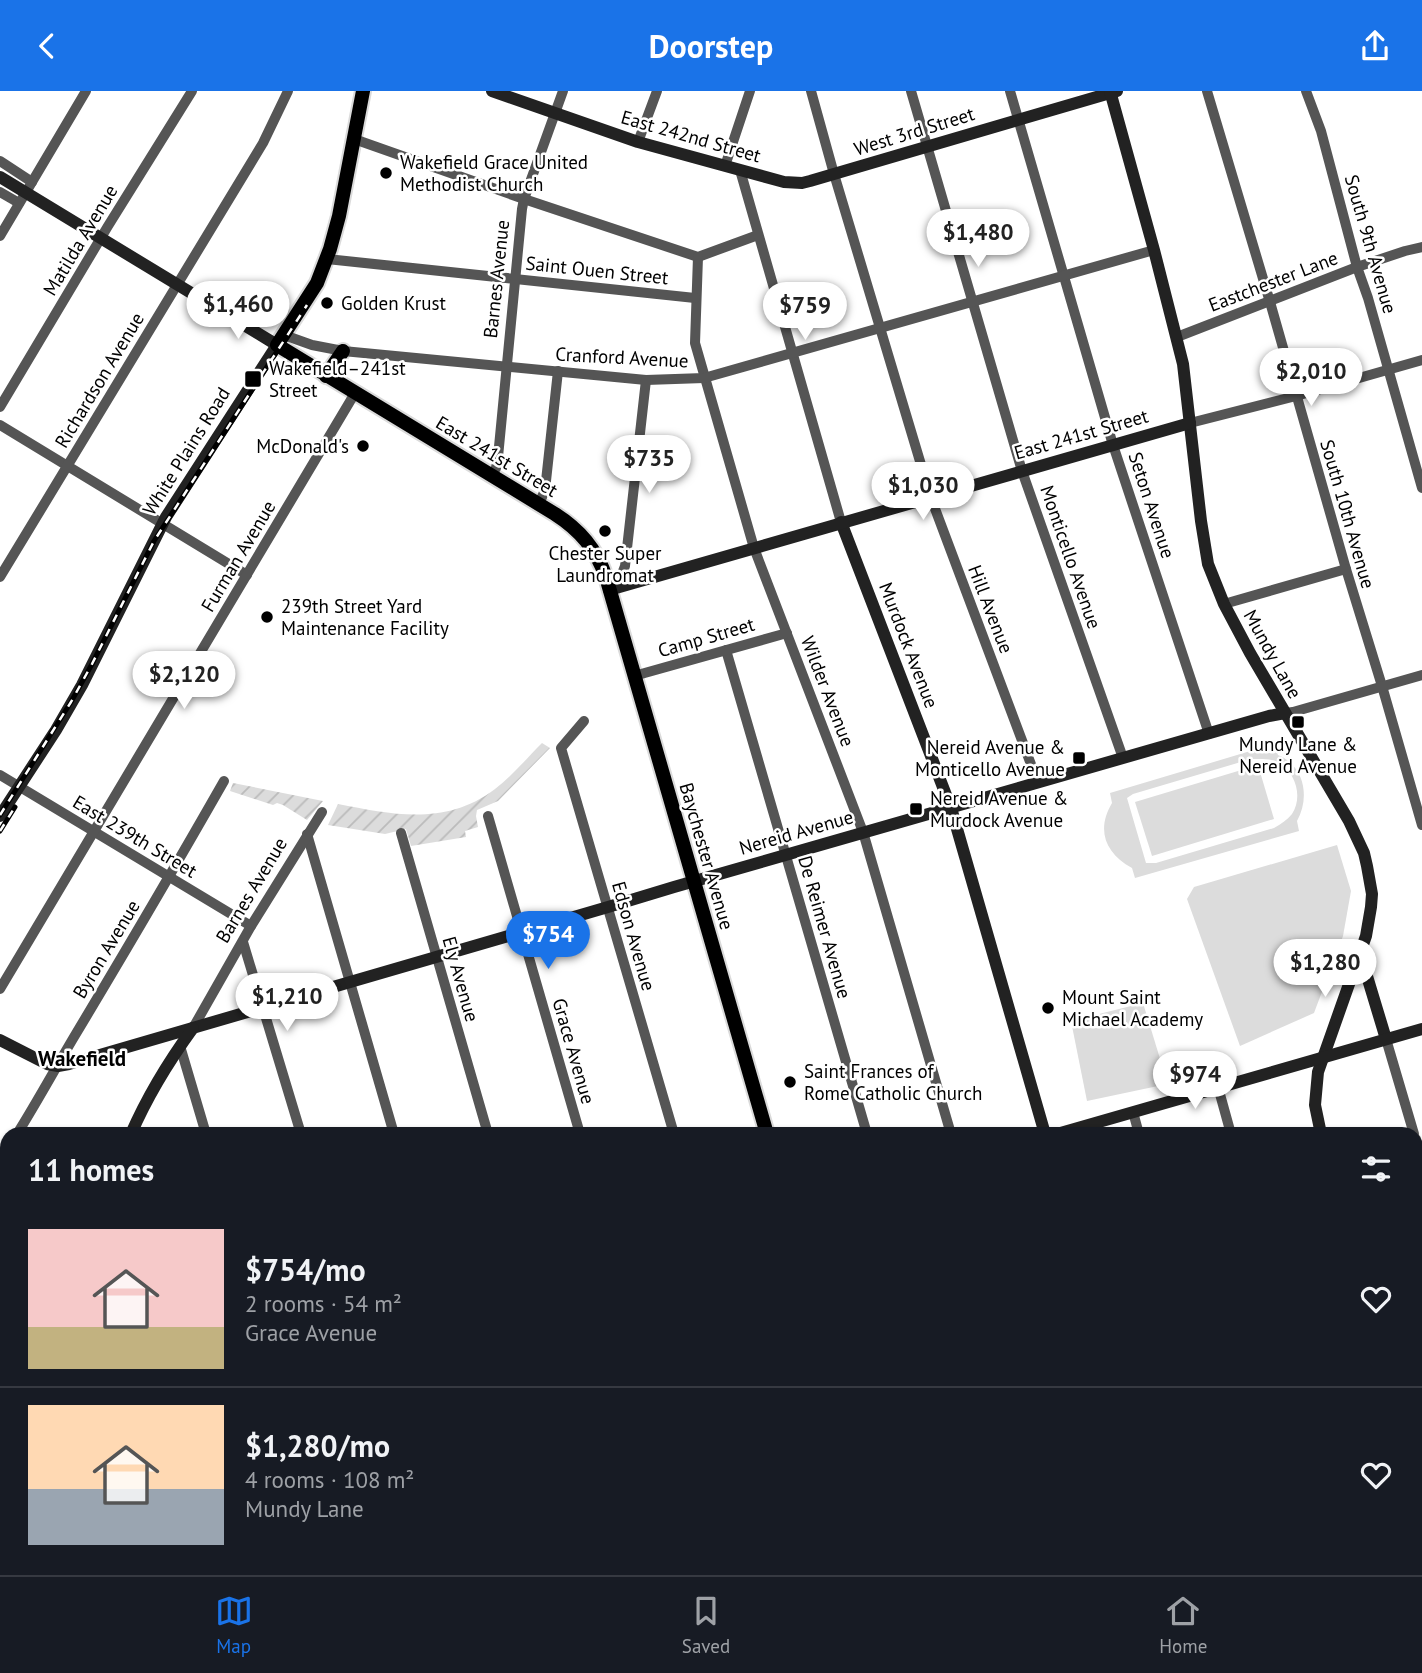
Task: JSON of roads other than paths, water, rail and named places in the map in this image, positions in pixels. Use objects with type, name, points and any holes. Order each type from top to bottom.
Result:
[{"type":"main road","name":"White Plains Road","points":[[280,340],[311,293],[327,260],[339,216],[363,91]]},
{"type":"main road","name":"East 241st Street","points":[[280,340],[326,376],[567,522],[584,537],[600,561],[609,590]]},
{"type":"main road","points":[[326,376],[343,351]]},
{"type":"main road","name":"Baychester Avenue","points":[[609,590],[765,1127]]},
{"type":"street","points":[[0,236],[86,91]]},
{"type":"street","name":"Matilda Avenue","points":[[0,407],[192,91]]},
{"type":"street","name":"Richardson Avenue","points":[[0,577],[262,143],[288,91]]},
{"type":"street","name":"East 242nd Street","points":[[492,91],[638,142],[784,182],[802,183]]},
{"type":"street","name":"Barnes Avenue","points":[[491,476],[498,460],[524,199],[563,91]]},
{"type":"street","points":[[638,142],[657,91]]},
{"type":"street","points":[[725,166],[750,91]]},
{"type":"street","name":"Hill Avenue","points":[[811,91],[931,498],[1038,783]]},
{"type":"street","name":"Monticello Avenue","points":[[911,91],[1022,471],[1123,758]]},
{"type":"street","name":"Seton Avenue","points":[[1010,91],[1113,445],[1209,734]]},
{"type":"street","name":"South 10th Avenue","points":[[1207,91],[1422,825]]},
{"type":"street","name":"South 9th Avenue","points":[[1306,91],[1321,131],[1357,267],[1422,488]]},
{"type":"street","name":"West 3rd Street","points":[[802,183],[1113,92]]},
{"type":"street","name":"Mundy Lane","points":[[1113,92],[1183,364],[1208,564],[1224,604],[1349,821],[1364,853],[1370,883],[1371,907],[1366,936],[1335,1019],[1316,1082],[1315,1105],[1320,1127]]},
{"type":"street","points":[[354,139],[698,257],[758,235]]},
{"type":"street","name":"East 241st Street","points":[[0,161],[26,193]]},
{"type":"street","name":"Murdock Avenue","points":[[740,170],[841,522],[951,808],[1043,1127]]},
{"type":"street","name":"East 241st Street","points":[[0,177],[176,284],[280,340]]},
{"type":"street","name":"East 241st Street","points":[[0,192],[26,193]]},
{"type":"street","name":"Eastchester Lane","points":[[1177,337],[1357,267],[1422,247]]},
{"type":"street","name":"Cranford Avenue","points":[[280,340],[343,351],[646,380],[704,379],[1154,250]]},
{"type":"street","name":"Wilder Avenue","points":[[698,257],[695,343],[704,379],[754,548],[863,832],[949,1127]]},
{"type":"street","name":"Saint Ouen Street","points":[[327,260],[695,298]]},
{"type":"street","name":"White Plains Road","points":[[0,816],[56,730],[89,672],[162,524],[280,340]]},
{"type":"street","points":[[1190,423],[1422,360]]},
{"type":"street","points":[[539,504],[545,490],[558,371]]},
{"type":"street","points":[[609,590],[620,579],[625,566],[646,380]]},
{"type":"street","name":"Furman Avenue","points":[[0,989],[355,393]]},
{"type":"street","name":"East 241st Street","points":[[609,590],[1190,423]]},
{"type":"street","points":[[0,425],[247,575]]},
{"type":"street","points":[[1224,604],[1346,569]]},
{"type":"street","name":"Camp Street","points":[[634,676],[787,633]]},
{"type":"street","name":"De Reimer Avenue","points":[[726,650],[865,1127]]},
{"type":"street","points":[[1285,713],[1422,675]]},
{"type":"street","name":"Nereid Avenue","points":[[58,1066],[863,832],[1285,713]]},
{"type":"street","name":"Edson Avenue","points":[[584,721],[561,748],[672,1127]]},
{"type":"street","name":"East 239th Street","points":[[0,775],[251,926]]},
{"type":"street","name":"Byron Avenue","points":[[21,1127],[225,781]]},
{"type":"street","name":"Barnes Avenue","points":[[134,1127],[251,926],[322,812]]},
{"type":"street","name":"Grace Avenue","points":[[488,816],[578,1127]]},
{"type":"street","name":"Ely Avenue","points":[[401,832],[486,1127]]},
{"type":"street","points":[[307,834],[392,1127]]},
{"type":"street","points":[[243,942],[298,1127]]},
{"type":"street","points":[[1360,953],[1412,1127]]},
{"type":"street","points":[[1080,1127],[1422,1029]]},
{"type":"street","points":[[0,1040],[47,1064],[58,1066]]},
{"type":"street","points":[[180,1046],[204,1127]]},
{"type":"street","points":[[1218,1087],[1229,1127]]},
{"type":"street","points":[[1133,1112],[1137,1127]]},
{"type":"railway","points":[[0,815],[71,702],[154,541],[307,305]]},
{"type":"railway","points":[[0,831],[15,807]]},
{"type":"place","name":"Wakefield Grace United Methodist Church","points":[[386,173]]},
{"type":"place","name":"Golden Krust","points":[[327,303]]},
{"type":"place","name":"Wakefield–241st Street","points":[[253,379]]},
{"type":"place","name":"McDonald's","points":[[363,446]]},
{"type":"place","name":"Chester Super Laundromat","points":[[605,531]]},
{"type":"place","name":"239th Street Yard Maintenance Facility","points":[[267,617]]},
{"type":"place","name":"Mundy Lane & Nereid Avenue","points":[[1298,722]]},
{"type":"place","name":"Nereid Avenue & Monticello Avenue","points":[[1079,758]]},
{"type":"place","name":"Nereid Avenue & Murdock Avenue","points":[[916,809]]},
{"type":"place","name":"Mount Saint Michael Academy","points":[[1048,1008]]},
{"type":"place","name":"Saint Frances of Rome Catholic Church","points":[[790,1082]]},
{"type":"district","name":"Wakefield","points":[[82,1059]]}]
